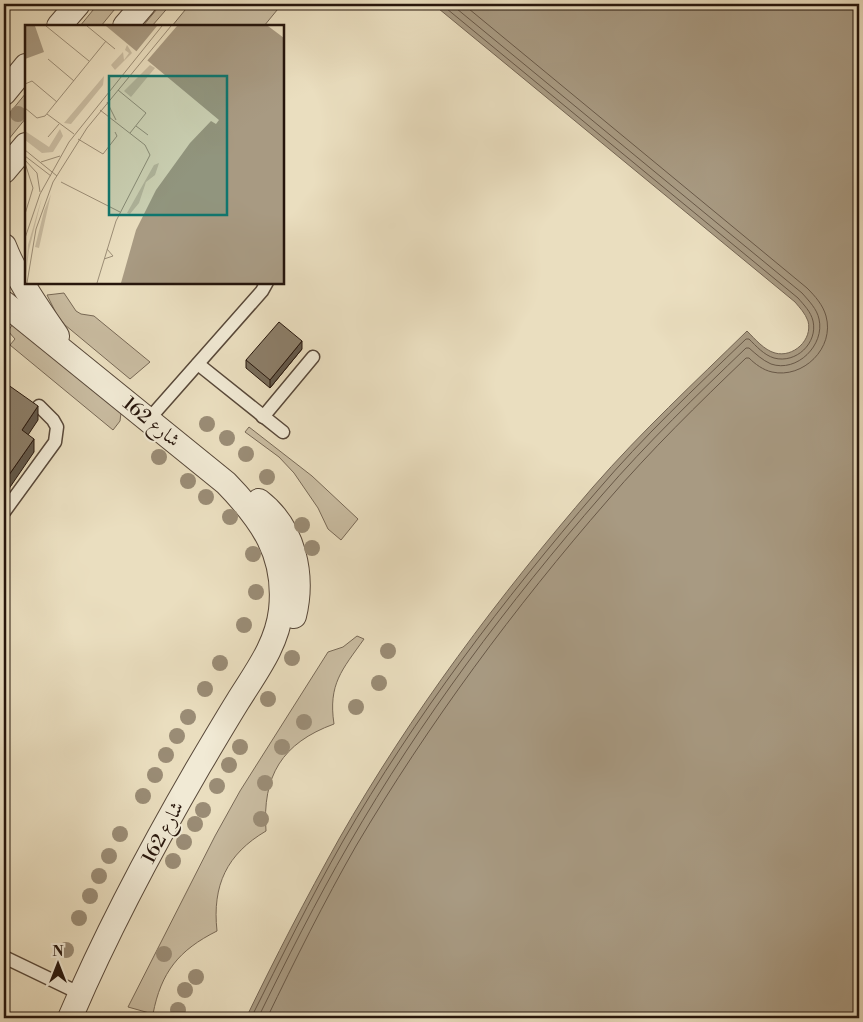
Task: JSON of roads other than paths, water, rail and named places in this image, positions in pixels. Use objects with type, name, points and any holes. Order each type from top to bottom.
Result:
[{"type":"street","points":[[60,25],[78,4]]},
{"type":"street","points":[[126,25],[144,4]]},
{"type":"street","points":[[4,92],[25,67]]},
{"type":"street","points":[[4,171],[25,146]]},
{"type":"street","name":"شارع 162","points":[[4,246],[13,268],[28,292],[59,339],[77,361]]},
{"type":"street","name":"شارع 162","points":[[4,303],[149,419],[226,483],[249,506],[258,518],[273,546],[282,593],[279,624],[268,654],[209,749],[158,839],[70,1018]]},
{"type":"lane","points":[[149,419],[262,291],[266,284]]},
{"type":"lane","points":[[263,417],[313,357]]},
{"type":"lane","points":[[198,364],[283,432]]},
{"type":"lane","points":[[4,512],[55,442],[56,427],[54,420],[39,406]]},
{"type":"lane","points":[[4,957],[81,994]]},
{"type":"water","points":[[433,4],[859,4],[859,1018],[246,1018],[279,951],[339,839],[396,746],[490,613],[558,528],[630,447],[747,331],[767,349],[782,354],[795,350],[800,346],[805,341],[809,328],[808,321],[795,302]]}]
